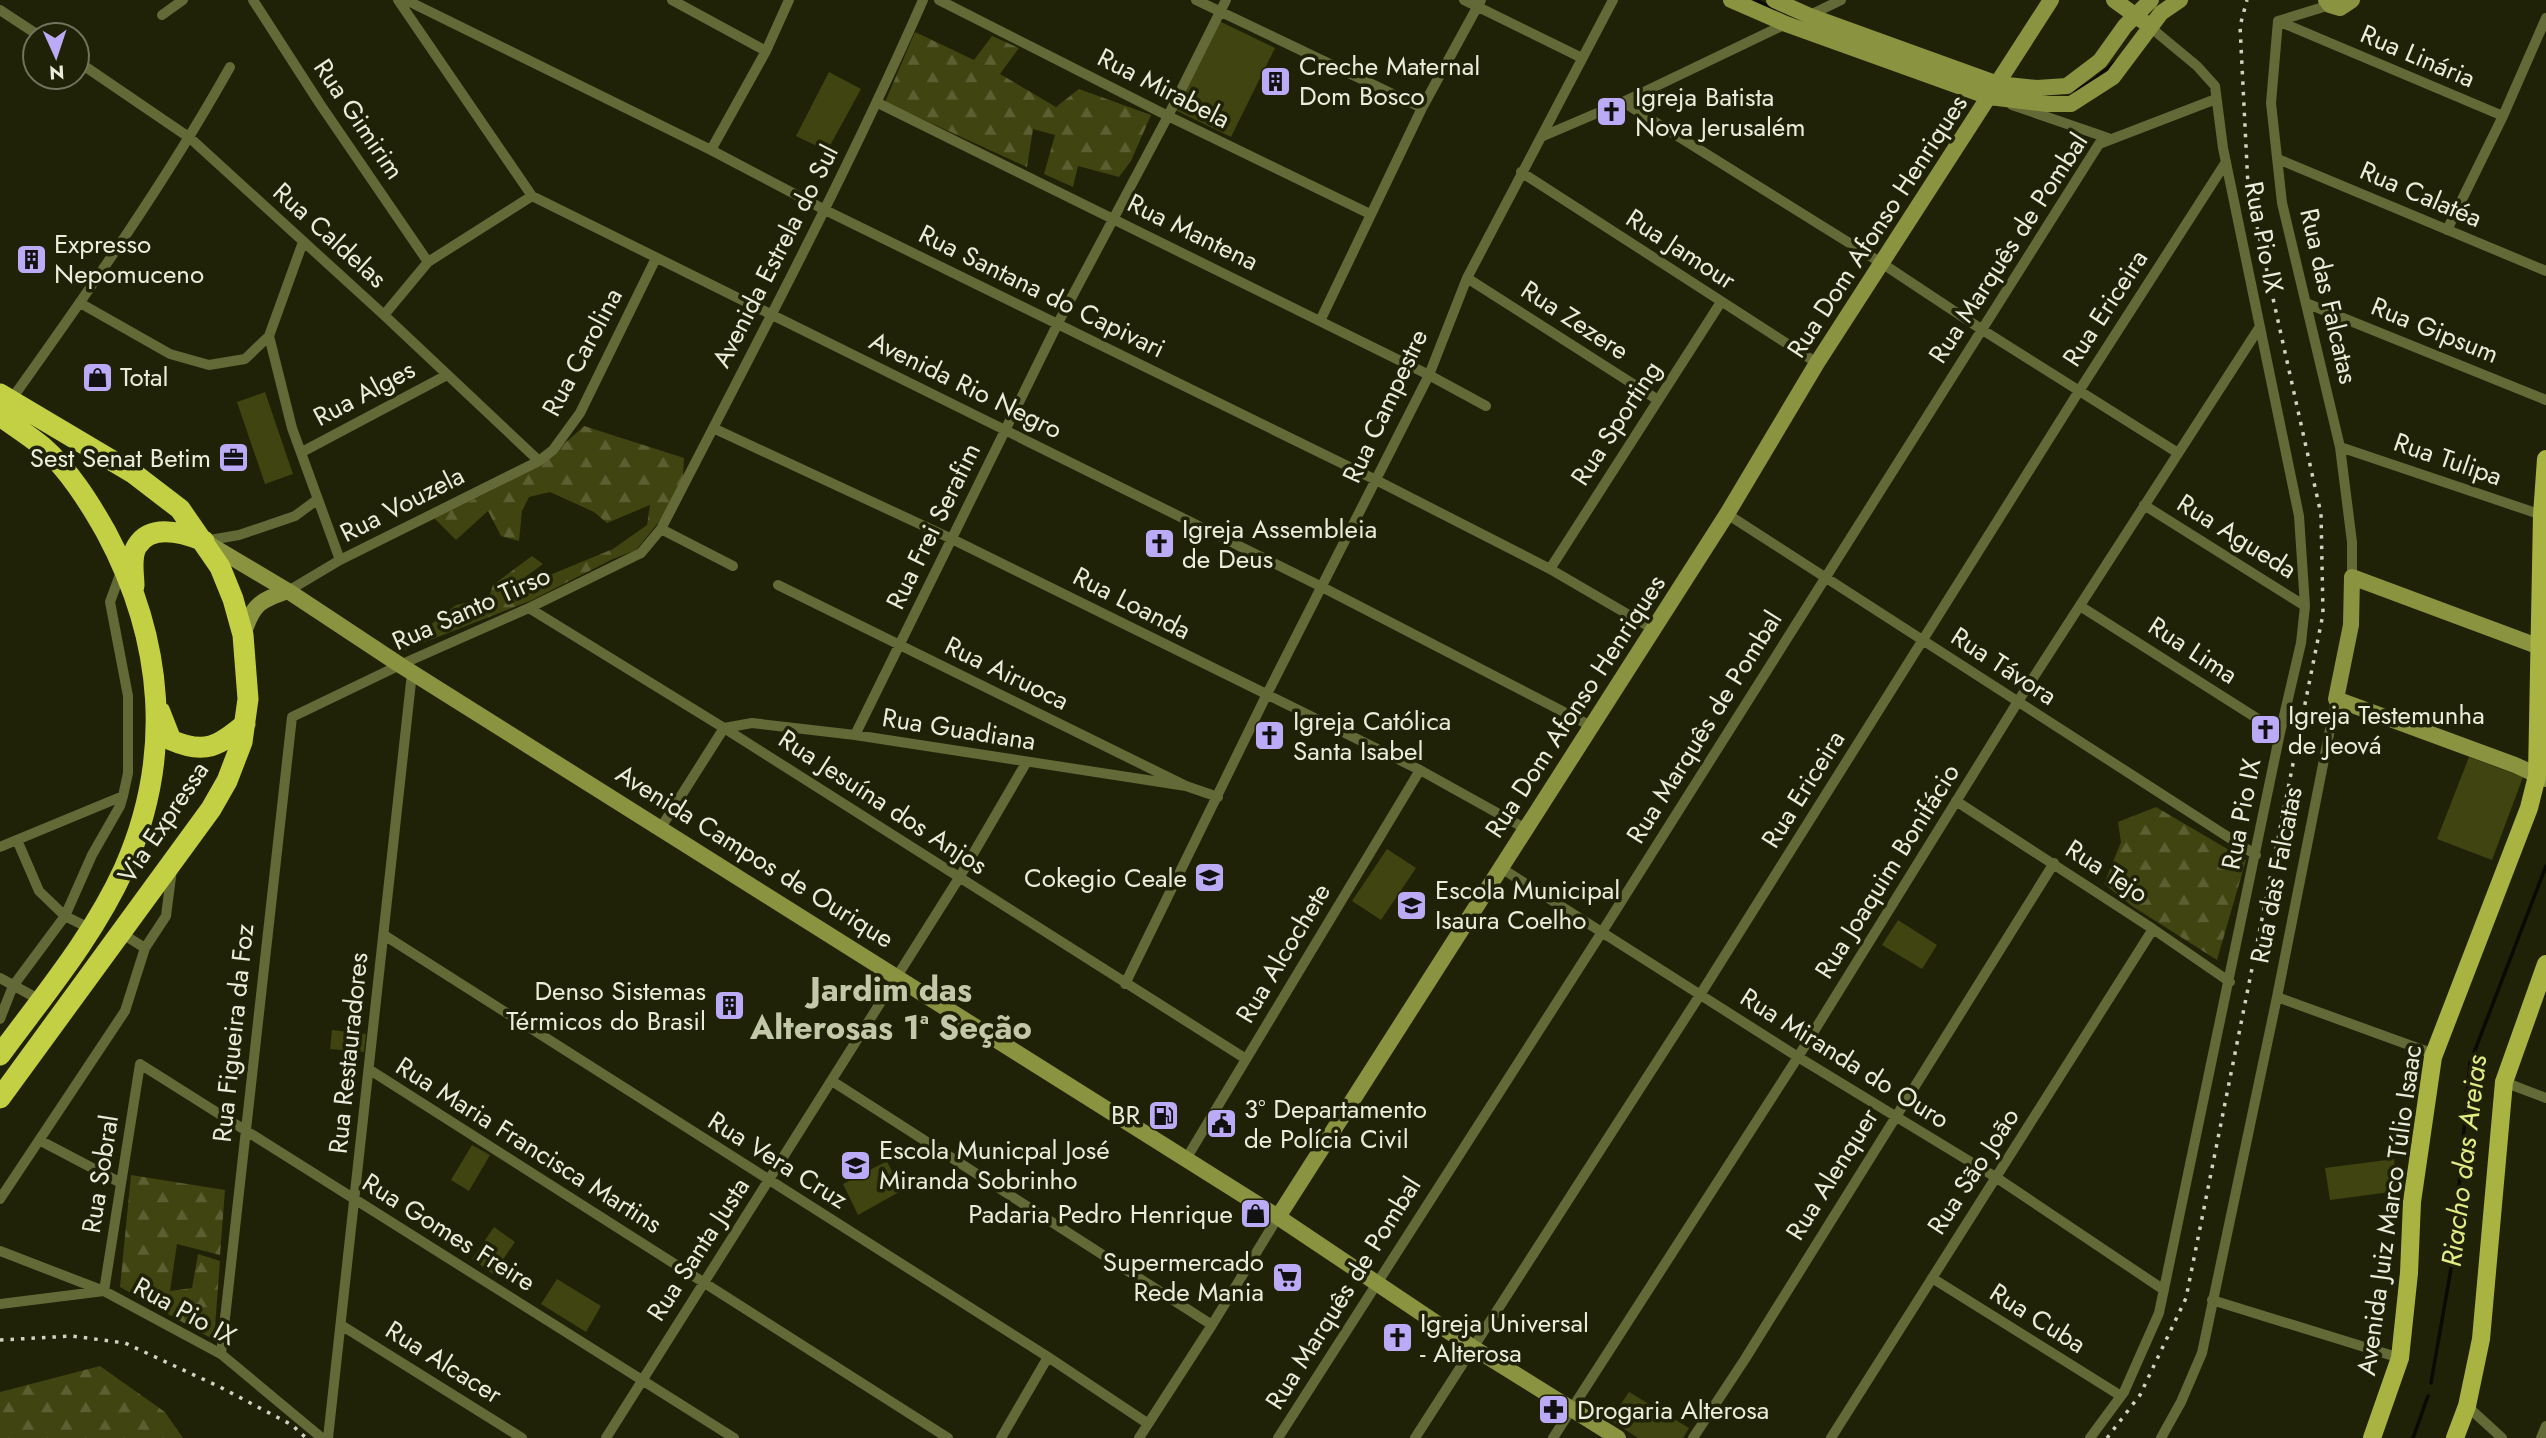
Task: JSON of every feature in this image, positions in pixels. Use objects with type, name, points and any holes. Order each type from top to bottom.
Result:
[{"type":"highway","name":"Avenida Campos de Ourique","points":[[4,403],[133,473],[180,509],[204,541]]},
{"type":"highway","points":[[4,403],[75,484],[94,511],[134,591]]},
{"type":"highway","points":[[134,591],[134,558],[137,546],[151,535],[163,531],[185,533],[204,541]]},
{"type":"highway","name":"Via Expressa","points":[[0,1098],[211,809],[227,781],[242,742],[248,699],[243,635],[233,598],[220,566],[204,541]]},
{"type":"highway","name":"Via Expressa","points":[[0,1055],[91,929],[124,867],[148,801],[153,771],[157,701],[148,641],[134,591]]},
{"type":"highway","points":[[157,701],[162,722],[172,740],[187,747],[205,748],[222,743],[245,724]]},
{"type":"main road","name":"Avenida Juiz Marco Túlio Isaac","points":[[2372,1438],[2400,1358],[2409,1273],[2412,1202],[2434,1054],[2541,777],[2542,515],[2546,459]]},
{"type":"main road","points":[[2455,1438],[2467,1406],[2481,1339],[2504,1082],[2546,964]]},
{"type":"street","points":[[162,15],[183,0]]},
{"type":"street","name":"Rua Gimirim","points":[[253,0],[428,262]]},
{"type":"street","name":"Avenida Rio Negro","points":[[398,0],[532,196],[1322,587],[1591,726]]},
{"type":"street","name":"Rua Santana do Capivari","points":[[406,0],[711,150],[825,210],[1376,480],[1550,569],[1653,629]]},
{"type":"street","points":[[672,0],[766,51]]},
{"type":"street","points":[[711,150],[766,51],[789,0]]},
{"type":"street","name":"Avenida Estrela do Sul","points":[[661,529],[878,103],[923,0]]},
{"type":"street","name":"Rua Mirabela","points":[[939,0],[1370,214]]},
{"type":"street","points":[[1196,0],[1422,108]]},
{"type":"street","name":"Rua Frei Serafim","points":[[855,735],[1058,323],[1226,0]]},
{"type":"street","points":[[1464,0],[1480,4],[1582,58]]},
{"type":"street","name":"Rua Campestre","points":[[1125,984],[1266,696],[1429,375],[1467,278],[1613,0]]},
{"type":"street","points":[[1731,0],[1786,24],[1994,91],[2047,104],[2071,104]]},
{"type":"street","points":[[1774,0],[2072,126],[2108,138]]},
{"type":"street","points":[[1541,136],[1623,102],[1842,0]]},
{"type":"street","name":"Rua Dom Afonso Henriques","points":[[1139,1438],[1727,514],[1817,363],[2051,0]]},
{"type":"street","points":[[2114,0],[2150,27]]},
{"type":"street","points":[[1994,91],[2067,86],[2100,61],[2125,26],[2151,0]]},
{"type":"street","points":[[2072,126],[2068,109],[2071,104],[2113,77],[2161,13],[2180,0]]},
{"type":"street","points":[[2278,21],[2328,3],[2340,8],[2345,7],[2353,0]]},
{"type":"street","points":[[1320,321],[1422,108],[1480,4]]},
{"type":"street","points":[[0,10],[21,24]]},
{"type":"street","points":[[2447,230],[2546,18]]},
{"type":"street","name":"Rua Linária","points":[[2278,21],[2502,116]]},
{"type":"street","name":"Rua das Falcatas","points":[[2161,1438],[2181,1402],[2202,1353],[2277,998],[2351,625],[2352,542],[2340,447],[2282,203],[2271,103],[2278,21]]},
{"type":"street","name":"Rua Pio IX","points":[[2090,1438],[2121,1396],[2159,1313],[2301,643],[2305,606],[2300,516],[2226,162],[2215,86],[2197,66],[2150,27]]},
{"type":"street","points":[[4,403],[80,303],[190,138],[230,67]]},
{"type":"street","name":"Rua Caldelas","points":[[91,71],[190,138],[384,315],[538,461]]},
{"type":"street","name":"Rua Marquês de Pombal","points":[[1278,1438],[1602,932],[2099,144],[2108,138],[2216,99]]},
{"type":"street","points":[[1623,102],[2178,453]]},
{"type":"street","name":"Rua Mantena","points":[[878,103],[1114,218],[1486,406]]},
{"type":"street","name":"Rua Calatéa","points":[[2278,159],[2546,271]]},
{"type":"street","name":"Rua Ericeira","points":[[1415,1438],[1700,995],[2078,391],[2226,162]]},
{"type":"street","name":"Rua Jamour","points":[[1521,173],[1817,363]]},
{"type":"street","points":[[384,315],[428,262],[532,196]]},
{"type":"street","points":[[80,303],[170,354],[209,365],[245,359],[269,336],[303,242]]},
{"type":"street","name":"Rua Carolina","points":[[538,461],[553,450],[580,412],[656,258]]},
{"type":"street","name":"Rua Zezere","points":[[1467,278],[1658,400]]},
{"type":"street","name":"Rua Sporting","points":[[1550,569],[1721,302]]},
{"type":"street","name":"Rua Gipsum","points":[[2306,303],[2546,400]]},
{"type":"street","name":"Rua Joaquim Bonifácio","points":[[1553,1438],[1798,1058],[2017,703],[2259,328]]},
{"type":"street","points":[[269,336],[292,428],[340,560]]},
{"type":"street","name":"Rua Alges","points":[[302,452],[447,375]]},
{"type":"street","name":"Rua Loanda","points":[[713,428],[952,539],[1420,770],[1526,829]]},
{"type":"street","name":"Rua Tulipa","points":[[2340,447],[2542,515]]},
{"type":"street","name":"Rua Vouzela","points":[[288,591],[340,560],[538,461]]},
{"type":"street","points":[[204,541],[239,535],[295,516],[318,499]]},
{"type":"street","name":"Rua Agueda","points":[[2144,505],[2305,606]]},
{"type":"street","name":"Rua Távora","points":[[1727,514],[2256,855]]},
{"type":"street","points":[[661,529],[733,566]]},
{"type":"street","name":"Rua Santo Tirso","points":[[292,717],[406,669],[641,553],[661,529]]},
{"type":"street","name":"Avenida Campos de Ourique","points":[[204,541],[288,591],[406,669],[1278,1217],[1472,1347],[1618,1438]]},
{"type":"street","points":[[0,1019],[13,986],[65,916],[92,855],[123,796],[128,773],[128,696],[110,602],[123,568]]},
{"type":"street","points":[[2352,577],[2540,647]]},
{"type":"street","name":"Rua Airuoca","points":[[778,585],[1186,786],[1218,797]]},
{"type":"street","points":[[243,635],[250,613],[263,599],[288,591]]},
{"type":"street","name":"Rua Lima","points":[[2080,606],[2280,733]]},
{"type":"street","name":"Rua Jesuína dos Anjos","points":[[529,608],[724,728],[1246,1059]]},
{"type":"street","name":"Rua Restauradores","points":[[328,1438],[384,934],[406,669]]},
{"type":"street","points":[[2336,699],[2541,777]]},
{"type":"street","name":"Rua Figueira da Foz","points":[[220,1354],[292,717]]},
{"type":"street","name":"Rua Guadiana","points":[[724,728],[752,723],[855,735],[1186,786]]},
{"type":"street","points":[[660,829],[724,728]]},
{"type":"street","name":"Rua Santa Justa","points":[[606,1438],[959,878],[1026,763]]},
{"type":"street","name":"Rua Alcochete","points":[[1186,1159],[1420,770]]},
{"type":"street","points":[[0,848],[123,796]]},
{"type":"street","name":"Rua Tejo","points":[[1956,801],[2054,863],[2230,982]]},
{"type":"street","points":[[17,840],[39,891],[65,916],[91,929]]},
{"type":"street","points":[[0,1199],[125,1011],[145,948],[166,916],[173,862]]},
{"type":"street","name":"Rua Alenquer","points":[[1693,1438],[2054,863]]},
{"type":"street","name":"Rua Miranda do Ouro","points":[[1501,868],[1798,1058],[1997,1178],[2164,1290]]},
{"type":"street","name":"Rua São João","points":[[1831,1438],[2153,929]]},
{"type":"street","points":[[121,933],[145,948]]},
{"type":"street","name":"Rua Vera Cruz","points":[[384,934],[1048,1357],[1147,1423]]},
{"type":"street","points":[[0,978],[40,1000]]},
{"type":"street","points":[[2277,998],[2434,1054]]},
{"type":"street","name":"Rua Gomes Freire","points":[[140,1064],[734,1438]]},
{"type":"street","name":"Rua Sobral","points":[[104,1291],[140,1064]]},
{"type":"street","name":"Rua Maria Francisca Martins","points":[[370,1070],[948,1438]]},
{"type":"street","points":[[832,1081],[1212,1325]]},
{"type":"street","points":[[2504,1082],[2546,1098]]},
{"type":"street","points":[[39,1140],[121,1183]]},
{"type":"street","points":[[0,1251],[104,1291]]},
{"type":"street","name":"Rua Cuba","points":[[1932,1278],[2121,1396]]},
{"type":"street","name":"Rua Pio IX","points":[[0,1304],[104,1291],[220,1354],[322,1438]]},
{"type":"street","points":[[2212,1300],[2400,1358]]},
{"type":"street","name":"Rua Alcacer","points":[[341,1325],[522,1438]]},
{"type":"street","points":[[1001,1438],[1048,1357]]},
{"type":"street","points":[[2467,1406],[2502,1438]]},
{"type":"street","points":[[2541,1438],[2546,1426]]},
{"type":"green space","points":[[1219,21],[1275,48],[1231,137],[1175,110]]},
{"type":"green space","points":[[915,32],[974,60],[992,36],[1019,48],[1000,74],[1056,107],[1079,89],[1151,115],[1131,161],[1119,177],[1078,166],[1073,187],[1044,174],[1055,135],[1033,129],[1027,167],[885,102]]},
{"type":"green space","points":[[829,72],[861,89],[827,151],[796,136]]},
{"type":"green space","points":[[265,392],[293,474],[265,484],[237,402]]},
{"type":"green space","points":[[584,426],[684,458],[683,476],[662,518],[636,550],[530,601],[397,653],[401,633],[429,626],[456,605],[484,599],[490,594],[493,585],[532,556],[543,564],[501,595],[613,549],[647,525],[650,505],[607,523],[594,512],[550,492],[529,497],[522,511],[519,541],[501,536],[488,511],[456,540],[434,518],[494,489],[531,467]]},
{"type":"green space","points":[[2469,757],[2523,777],[2492,860],[2437,839]]},
{"type":"green space","points":[[2156,807],[2246,860],[2217,960],[2132,906],[2104,884],[2121,842],[2118,822]]},
{"type":"green space","points":[[1387,849],[1416,868],[1381,920],[1352,901]]},
{"type":"green space","points":[[1898,920],[1937,945],[1922,969],[1882,945]]},
{"type":"green space","points":[[332,1030],[366,1034],[364,1052],[330,1049]]},
{"type":"green space","points":[[472,1145],[490,1155],[469,1191],[451,1180]]},
{"type":"green space","points":[[2394,1159],[2398,1191],[2330,1200],[2325,1168]]},
{"type":"green space","points":[[887,1161],[901,1191],[858,1215],[843,1184]]},
{"type":"green space","points":[[131,1175],[225,1190],[220,1255],[177,1244],[170,1291],[192,1288],[198,1254],[220,1261],[214,1340],[120,1287]]},
{"type":"green space","points":[[494,1227],[515,1242],[493,1274],[472,1259]]},
{"type":"green space","points":[[557,1279],[601,1306],[586,1332],[541,1304]]},
{"type":"green space","points":[[100,1366],[165,1412],[183,1438],[0,1438],[0,1392]]},
{"type":"green space","points":[[1629,1392],[1689,1428],[1683,1438],[1638,1438],[1610,1420]]},
{"type":"waterway","points":[[1755,0],[1775,9]]},
{"type":"waterway","points":[[2071,91],[2089,83],[2116,61]]},
{"type":"waterway","name":"Riacho das Areias","points":[[2431,1383],[2452,1263],[2470,1063],[2546,866]]},
{"type":"waterway","name":"Riacho das Areias","points":[[2413,1438],[2428,1396]]},
{"type":"railway","points":[[2107,1438],[2140,1395],[2186,1298],[2323,614],[2321,514],[2248,186],[2240,26],[2247,0]]},
{"type":"railway","points":[[0,1340],[72,1336],[125,1343],[220,1387],[292,1425],[306,1438]]},
{"type":"place","name":"Creche Maternal Dom Bosco","points":[[1276,81]]},
{"type":"place","name":"Igreja Batista Nova Jerusalém","points":[[1612,112]]},
{"type":"place","name":"Expresso Nepomuceno","points":[[31,259]]},
{"type":"place","name":"Total","points":[[97,377]]},
{"type":"place","name":"Sest Senat Betim","points":[[234,458]]},
{"type":"place","name":"Igreja Assembleia de Deus","points":[[1159,544]]},
{"type":"place","name":"Igreja Testemunha de Jeová","points":[[2265,730]]},
{"type":"place","name":"Igreja Católica Santa Isabel","points":[[1270,736]]},
{"type":"place","name":"Cokegio Ceale","points":[[1210,878]]},
{"type":"place","name":"Escola Municipal Isaura Coelho","points":[[1412,905]]},
{"type":"place","name":"Denso Sistemas Térmicos do Brasil","points":[[729,1006]]},
{"type":"place","name":"BR","points":[[1163,1115]]},
{"type":"place","name":"3° Departamento de Polícia Civil","points":[[1221,1124]]},
{"type":"place","name":"Escola Municpal José Miranda Sobrinho","points":[[856,1165]]},
{"type":"place","name":"Padaria Pedro Henrique","points":[[1256,1214]]},
{"type":"place","name":"Supermercado Rede Mania","points":[[1287,1277]]},
{"type":"place","name":"Igreja Universal - Alterosa","points":[[1397,1338]]},
{"type":"place","name":"Drogaria Alterosa","points":[[1554,1410]]},
{"type":"district","name":"Jardim das Alterosas 1ª Seção","points":[[891,1008]]}]
